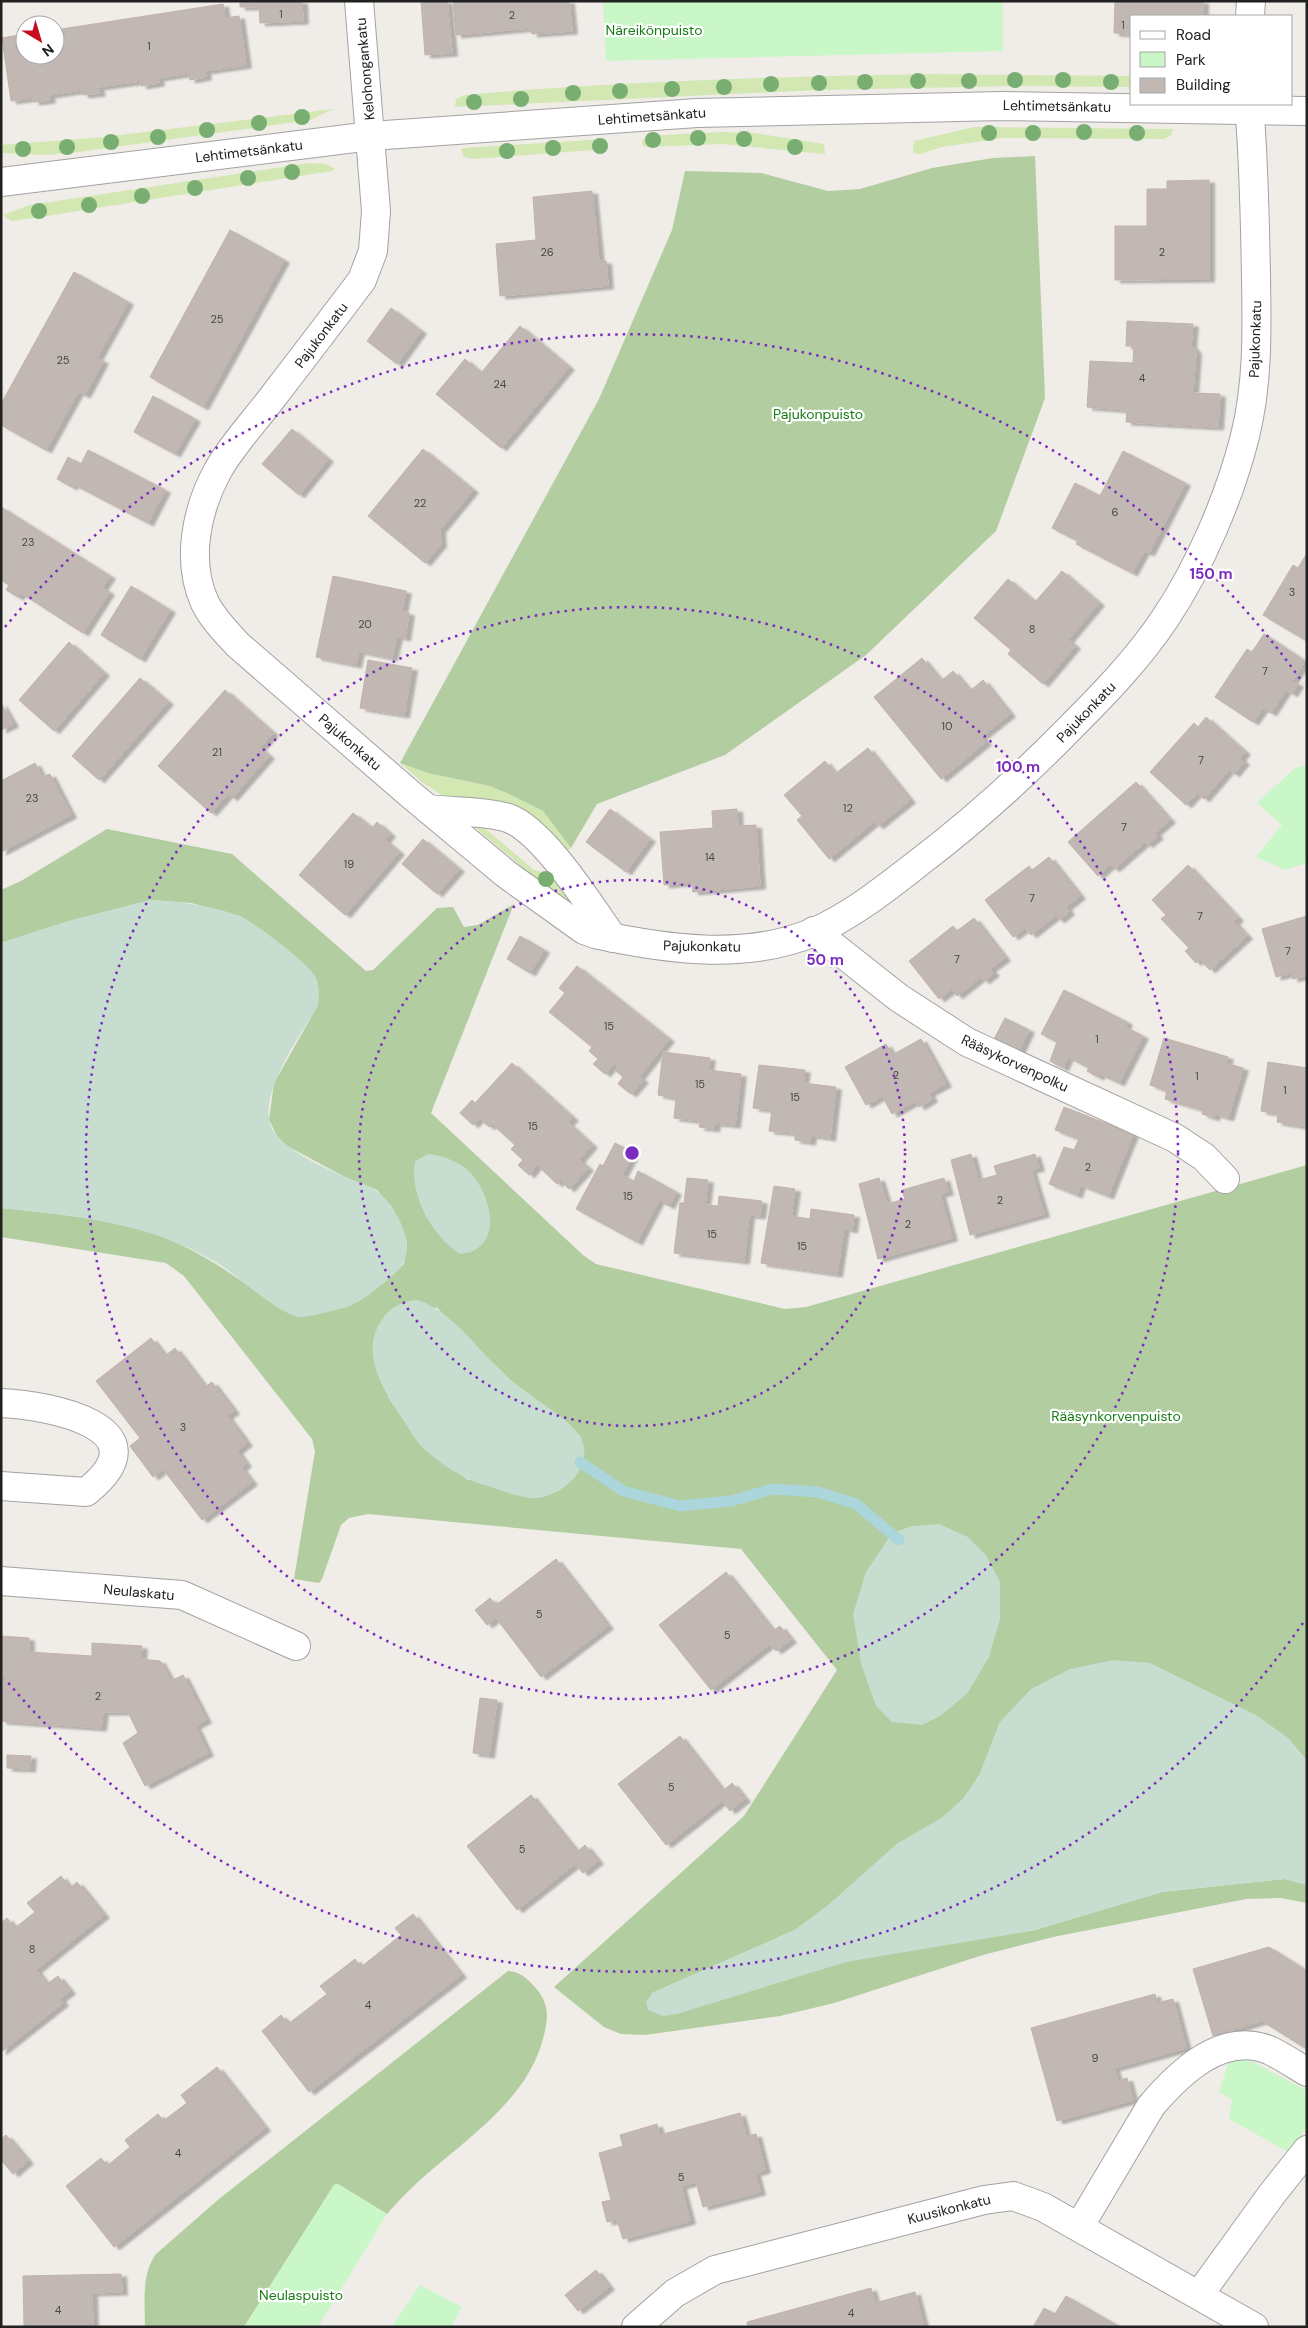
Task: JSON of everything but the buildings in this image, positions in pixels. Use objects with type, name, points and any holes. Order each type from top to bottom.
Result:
[{"type":"street","name":"Kelohongankatu","points":[[359,1],[371,136]]},
{"type":"street","points":[[1250,15],[1251,1]]},
{"type":"street","name":"Lehtimetsänkatu","points":[[1,182],[371,136],[697,113],[1002,106],[1249,107],[1307,110]]},
{"type":"street","name":"Pajukonkatu","points":[[371,136],[376,211],[375,242],[368,269],[362,280],[218,470],[199,524],[194,554],[194,569],[206,605],[222,628],[238,645],[506,874],[574,924],[595,934],[613,938],[671,948],[705,949],[749,947],[783,941],[814,932],[886,888],[943,845],[1034,765],[1118,679],[1166,617],[1191,574],[1227,491],[1245,436],[1251,405],[1257,356],[1249,107]]},
{"type":"street","points":[[428,809],[510,818],[528,832],[559,862],[613,938]]},
{"type":"street","name":"Rääsykorvenpolku","points":[[814,932],[900,998],[967,1042],[1175,1138],[1204,1157],[1225,1179]]},
{"type":"street","points":[[1,1403],[59,1413],[89,1422],[109,1435],[116,1450],[105,1472],[86,1492],[1,1486]]},
{"type":"street","name":"Neulaskatu","points":[[1,1580],[182,1596],[296,1646]]},
{"type":"street","points":[[1079,2227],[1151,2106],[1166,2088],[1201,2059],[1216,2051],[1236,2046],[1254,2046],[1270,2050],[1307,2072]]},
{"type":"street","points":[[1199,2295],[1272,2194],[1307,2150]]},
{"type":"street","name":"Kuusikonkatu","points":[[636,2327],[675,2293],[715,2270],[984,2200],[1013,2196],[1043,2207],[1254,2327]]},
{"type":"green space","name":"Näreikönpuisto","points":[[603,1],[1003,1],[1003,51],[606,61]]},
{"type":"green space","points":[[924,74],[1130,76],[1130,87],[1014,86],[820,90],[455,107],[456,99],[465,95],[522,90],[694,80]]},
{"type":"green space","points":[[333,109],[311,120],[79,152],[46,155],[1,153],[1,145],[104,137]]},
{"type":"green space","points":[[974,127],[1173,129],[1171,135],[1164,139],[1003,138],[942,147],[920,154],[913,153],[914,141]]},
{"type":"green space","points":[[721,132],[754,133],[824,144],[825,154],[722,144],[645,147],[642,144],[643,139],[647,136]]},
{"type":"green space","points":[[606,139],[606,149],[474,159],[464,157],[461,150],[463,148]]},
{"type":"green space","name":"Pajukonpuisto","points":[[1035,156],[1045,398],[996,531],[866,655],[725,755],[597,804],[571,848],[543,811],[511,795],[490,786],[428,773],[400,763],[599,399],[672,230],[685,171],[761,173],[828,191],[860,189],[932,168],[993,158]]},
{"type":"green space","points":[[309,163],[326,164],[335,169],[40,217],[11,221],[3,215],[30,205]]},
{"type":"green space","points":[[400,763],[428,773],[490,786],[511,795],[543,811],[571,848],[567,851],[532,817],[446,798],[422,782]]},
{"type":"green space","points":[[1307,765],[1307,863],[1285,870],[1256,857],[1282,825],[1257,803],[1295,768]]},
{"type":"green space","points":[[472,825],[481,825],[534,870],[558,876],[580,909],[539,881]]},
{"type":"green space","name":"Rääsynkorvenpuisto","points":[[107,829],[232,854],[366,971],[373,970],[437,908],[453,907],[464,927],[478,925],[514,904],[431,1113],[583,1255],[596,1264],[785,1309],[806,1307],[1307,1165],[1307,1761],[1288,1738],[1000,1722],[980,1774],[964,1798],[942,1818],[897,1844],[828,1906],[795,1930],[652,1993],[1035,1930],[1162,1892],[1285,1879],[1307,1885],[1307,1903],[1281,1898],[1246,1899],[1053,1937],[983,1955],[834,2003],[780,2016],[645,2035],[621,2034],[604,2027],[554,1987],[744,1816],[837,1670],[741,1549],[368,1514],[349,1518],[341,1525],[319,1583],[294,1579],[315,1451],[312,1439],[184,1276],[166,1263],[1,1237],[1,1208],[91,1219],[136,1228],[157,1235],[177,1243],[216,1264],[277,1307],[369,1294],[404,1264],[407,1242],[392,1207],[377,1190],[345,1177],[287,1146],[277,1136],[269,1120],[274,1083],[318,1005],[240,916],[191,903],[151,900],[69,921],[1,943],[1,890],[21,881]],"holes":[[[436,1307],[510,1380],[565,1421],[581,1437],[468,1480],[421,1445],[388,1397]]]},
{"type":"green space","points":[[151,900],[218,909],[239,916],[281,944],[304,964],[316,978],[319,988],[318,1005],[285,1060],[278,1076],[272,1091],[269,1120],[273,1130],[289,1147],[324,1168],[378,1192],[390,1204],[396,1214],[402,1225],[407,1242],[405,1259],[396,1272],[374,1291],[350,1306],[304,1317],[292,1315],[272,1304],[219,1264],[175,1242],[154,1234],[90,1219],[1,1208],[1,943],[69,921]]},
{"type":"green space","points":[[428,1154],[441,1156],[460,1164],[471,1173],[480,1186],[490,1214],[490,1224],[489,1233],[485,1241],[478,1248],[460,1254],[440,1237],[425,1214],[419,1201],[414,1174],[415,1161]]},
{"type":"green space","points":[[418,1300],[445,1315],[511,1381],[569,1423],[576,1431],[581,1438],[584,1450],[583,1461],[579,1471],[562,1489],[540,1498],[529,1498],[511,1494],[474,1482],[434,1457],[419,1443],[383,1386],[377,1373],[373,1347],[375,1334],[388,1312],[401,1303]]},
{"type":"green space","points":[[939,1524],[968,1537],[986,1555],[1000,1582],[1000,1619],[989,1657],[967,1694],[940,1716],[922,1725],[892,1722],[876,1706],[861,1664],[853,1614],[866,1572],[892,1533],[912,1526]]},
{"type":"green space","points":[[1113,1660],[1150,1663],[1256,1715],[1288,1738],[1307,1761],[1307,1885],[1285,1879],[1162,1892],[1035,1930],[846,1962],[677,2014],[663,2016],[648,2010],[646,2002],[652,1993],[795,1930],[828,1905],[897,1844],[942,1818],[964,1798],[980,1774],[1000,1722],[1031,1689],[1070,1669]]},
{"type":"green space","points":[[508,1971],[521,1975],[536,1988],[545,2002],[547,2018],[537,2057],[526,2077],[497,2113],[417,2183],[387,2214],[338,2184],[334,2185],[244,2327],[145,2327],[146,2280],[151,2262],[156,2254],[219,2199]]},
{"type":"green space","points":[[1244,2057],[1307,2091],[1307,2127],[1288,2152],[1229,2119],[1232,2100],[1219,2092],[1230,2058]]},
{"type":"green space","name":"Neulaspuisto","points":[[338,2184],[387,2214],[318,2327],[244,2327],[334,2185]]},
{"type":"green space","points":[[420,2285],[462,2307],[451,2327],[392,2327]]},
{"type":"waterway","points":[[580,1462],[623,1491],[680,1506],[731,1501],[773,1489],[818,1492],[856,1504],[899,1540]]}]
